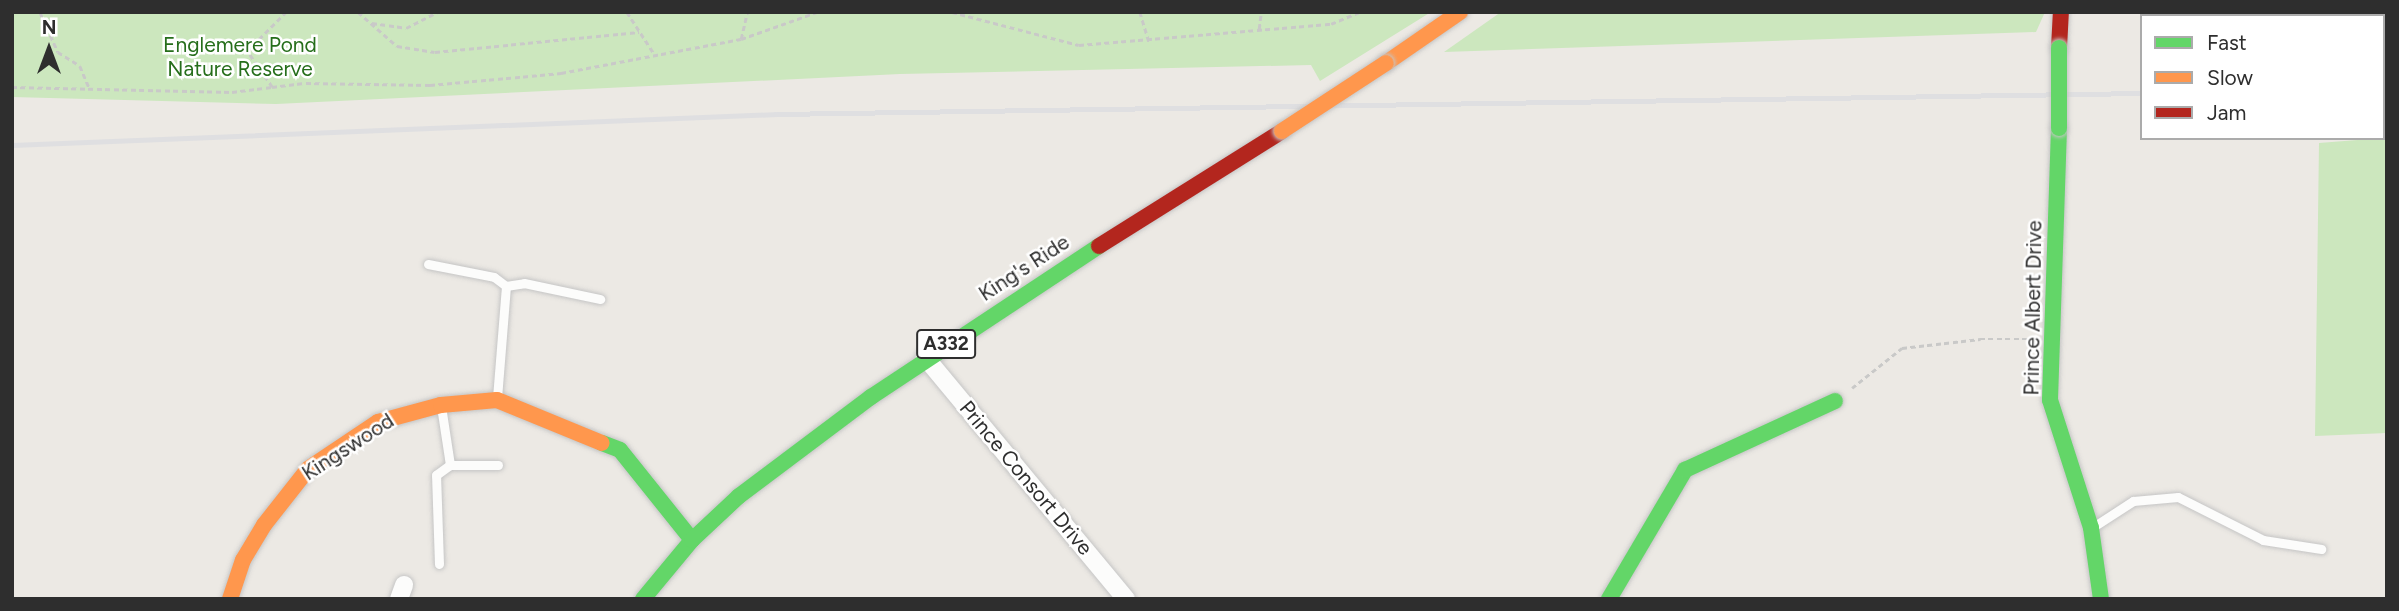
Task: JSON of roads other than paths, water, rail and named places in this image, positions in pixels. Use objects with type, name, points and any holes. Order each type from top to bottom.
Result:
[{"type":"street","name":"King's Ride","points":[[643,599],[692,540],[739,496],[925,358],[1282,131],[1460,12]]},
{"type":"street","name":"Prince Albert Drive","points":[[2061,12],[2050,400],[2091,528],[2101,599]]},
{"type":"street","name":"Prince Consort Drive","points":[[925,358],[1126,599]]},
{"type":"street","name":"Kingswood","points":[[230,599],[243,560],[264,525],[308,469],[377,422],[441,405],[496,400],[620,450],[692,540]]},
{"type":"street","points":[[1609,599],[1685,470],[1835,401]]},
{"type":"lane","points":[[428,264],[494,276],[506,286],[524,283],[600,299]]},
{"type":"lane","points":[[496,400],[506,286]]},
{"type":"lane","points":[[441,405],[450,465]]},
{"type":"lane","points":[[439,564],[436,475],[450,465],[498,465]]},
{"type":"lane","points":[[2091,528],[2133,501],[2178,497],[2263,540],[2321,550]]},
{"type":"railway","points":[[12,145],[777,114],[2140,93]]},
{"type":"park label","name":"Englemere Pond Nature Reserve","points":[[240,57]]}]
